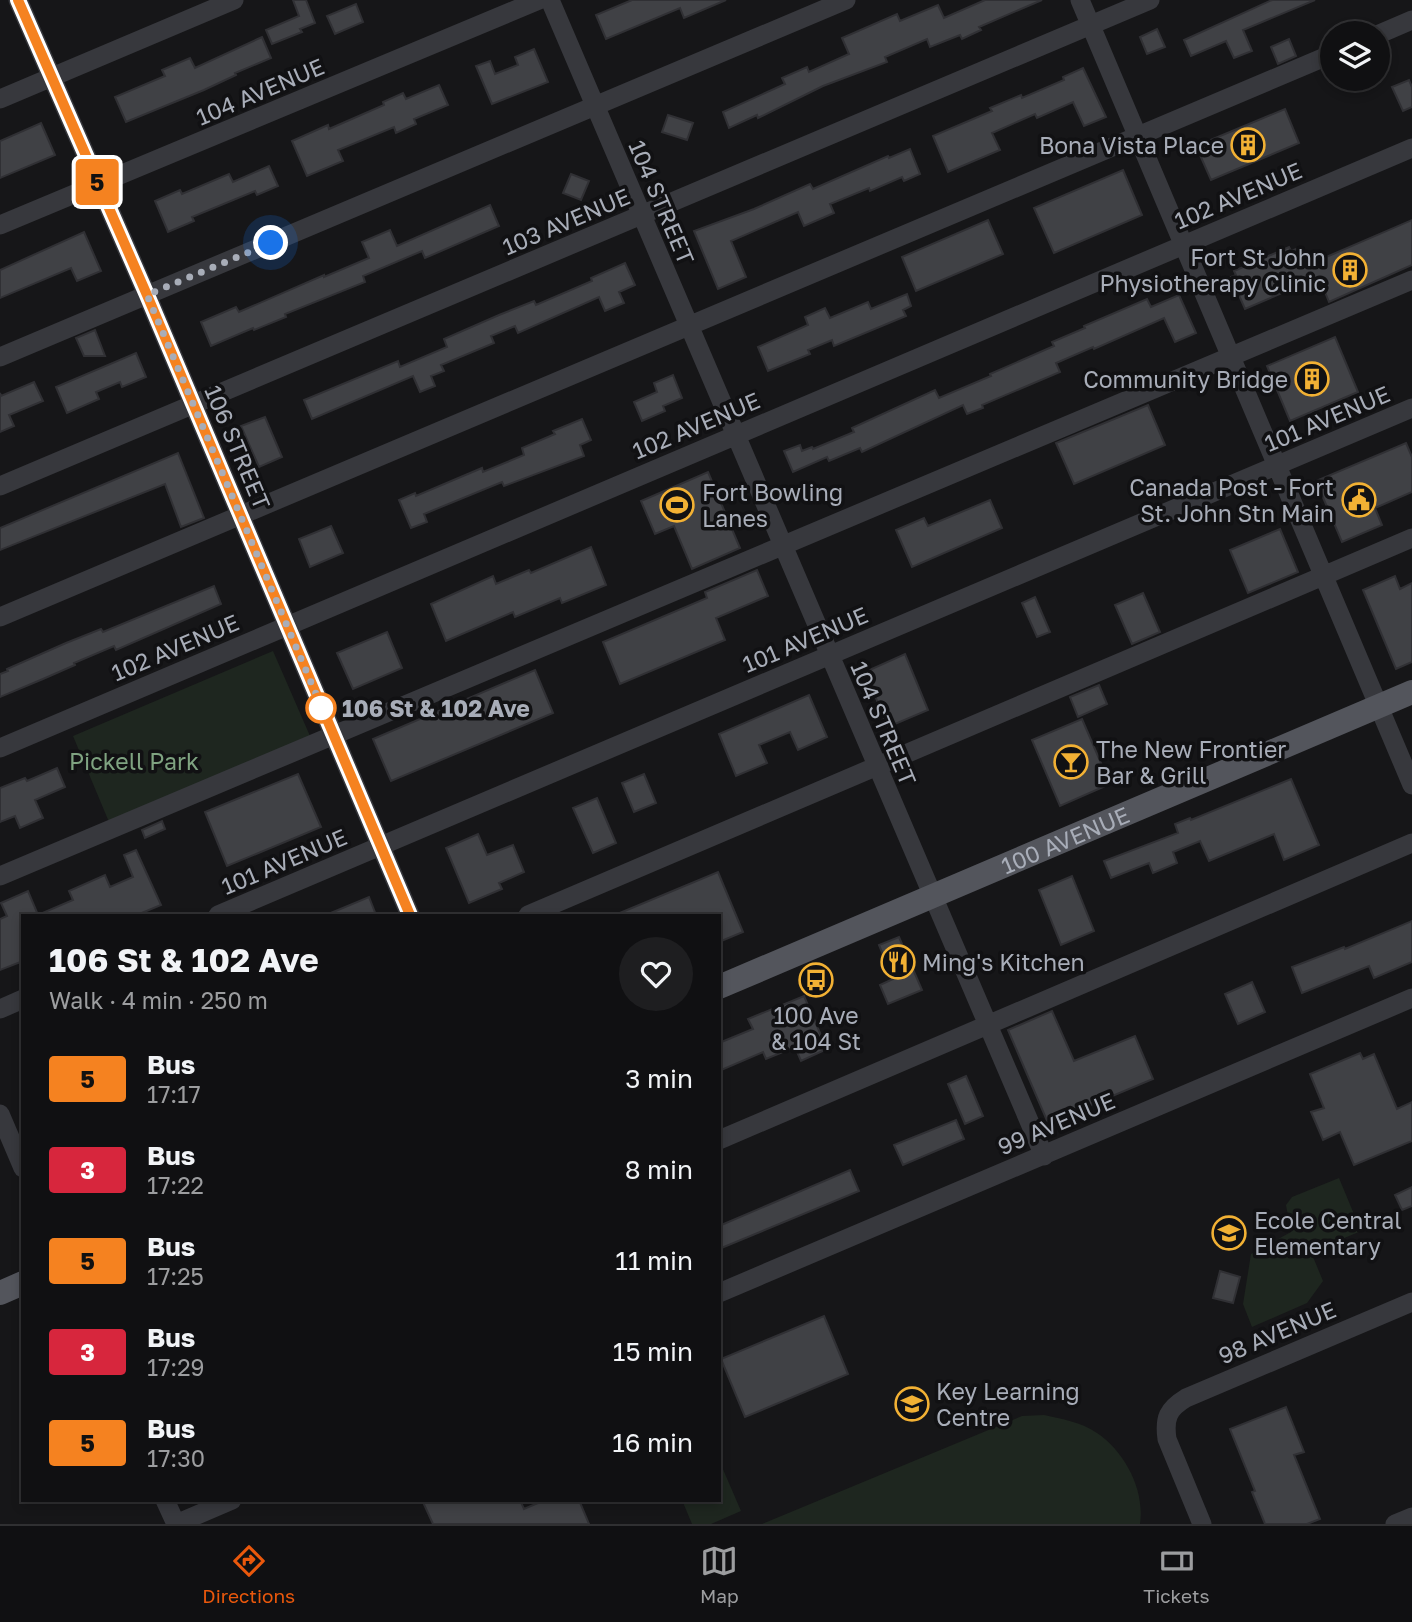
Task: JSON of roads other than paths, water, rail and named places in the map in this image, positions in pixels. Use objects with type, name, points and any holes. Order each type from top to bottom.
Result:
[{"type":"main road","name":"100 AVENUE","points":[[721,986],[1412,692]]},
{"type":"main road","points":[[0,1293],[21,1284]]},
{"type":"street","name":"106 STREET","points":[[18,0],[147,295],[410,914]]},
{"type":"street","points":[[0,99],[234,0]]},
{"type":"street","name":"104 AVENUE","points":[[0,225],[539,0]]},
{"type":"street","name":"104 STREET","points":[[550,0],[828,656],[1044,1156]]},
{"type":"street","points":[[0,357],[846,0]]},
{"type":"street","points":[[1080,0],[1412,785]]},
{"type":"street","name":"103 AVENUE","points":[[0,486],[1150,0]]},
{"type":"street","points":[[1390,29],[1412,20]]},
{"type":"street","points":[[0,617],[1320,59]]},
{"type":"street","name":"102 AVENUE","points":[[0,748],[1412,148]]},
{"type":"street","points":[[0,876],[1412,279]]},
{"type":"street","name":"101 AVENUE","points":[[220,914],[1412,408]]},
{"type":"street","points":[[530,914],[1412,538]]},
{"type":"street","points":[[721,1139],[1412,843]]},
{"type":"street","name":"99 AVENUE","points":[[721,1292],[1412,998]]},
{"type":"street","points":[[0,1009],[21,1000]]},
{"type":"street","points":[[0,1114],[21,1163]]},
{"type":"street","name":"98 AVENUE","points":[[1202,1524],[1167,1439],[1165,1424],[1173,1406],[1186,1398],[1412,1302]]},
{"type":"street","points":[[166,1502],[176,1524],[227,1502]]},
{"type":"street","points":[[1395,1524],[1412,1517]]},
{"type":"place","name":"Bona Vista Place","points":[[1248,145]]},
{"type":"place","name":"Fort St John Physiotherapy Clinic","points":[[1350,270]]},
{"type":"place","name":"Community Bridge","points":[[1312,379]]},
{"type":"place","name":"Canada Post - Fort St. John Stn Main","points":[[1359,500]]},
{"type":"place","name":"Fort Bowling Lanes","points":[[677,505]]},
{"type":"place","name":"106 St & 102 Ave","points":[[321,708]]},
{"type":"place","name":"The New Frontier Bar & Grill","points":[[1071,762]]},
{"type":"place","name":"Ming's Kitchen","points":[[898,962]]},
{"type":"place","name":"100 Ave & 104 St","points":[[816,980]]},
{"type":"place","name":"Ecole Central Elementary","points":[[1229,1233]]},
{"type":"place","name":"Key Learning Centre","points":[[912,1404]]},
{"type":"park label","name":"Pickell Park","points":[[134,761]]}]
